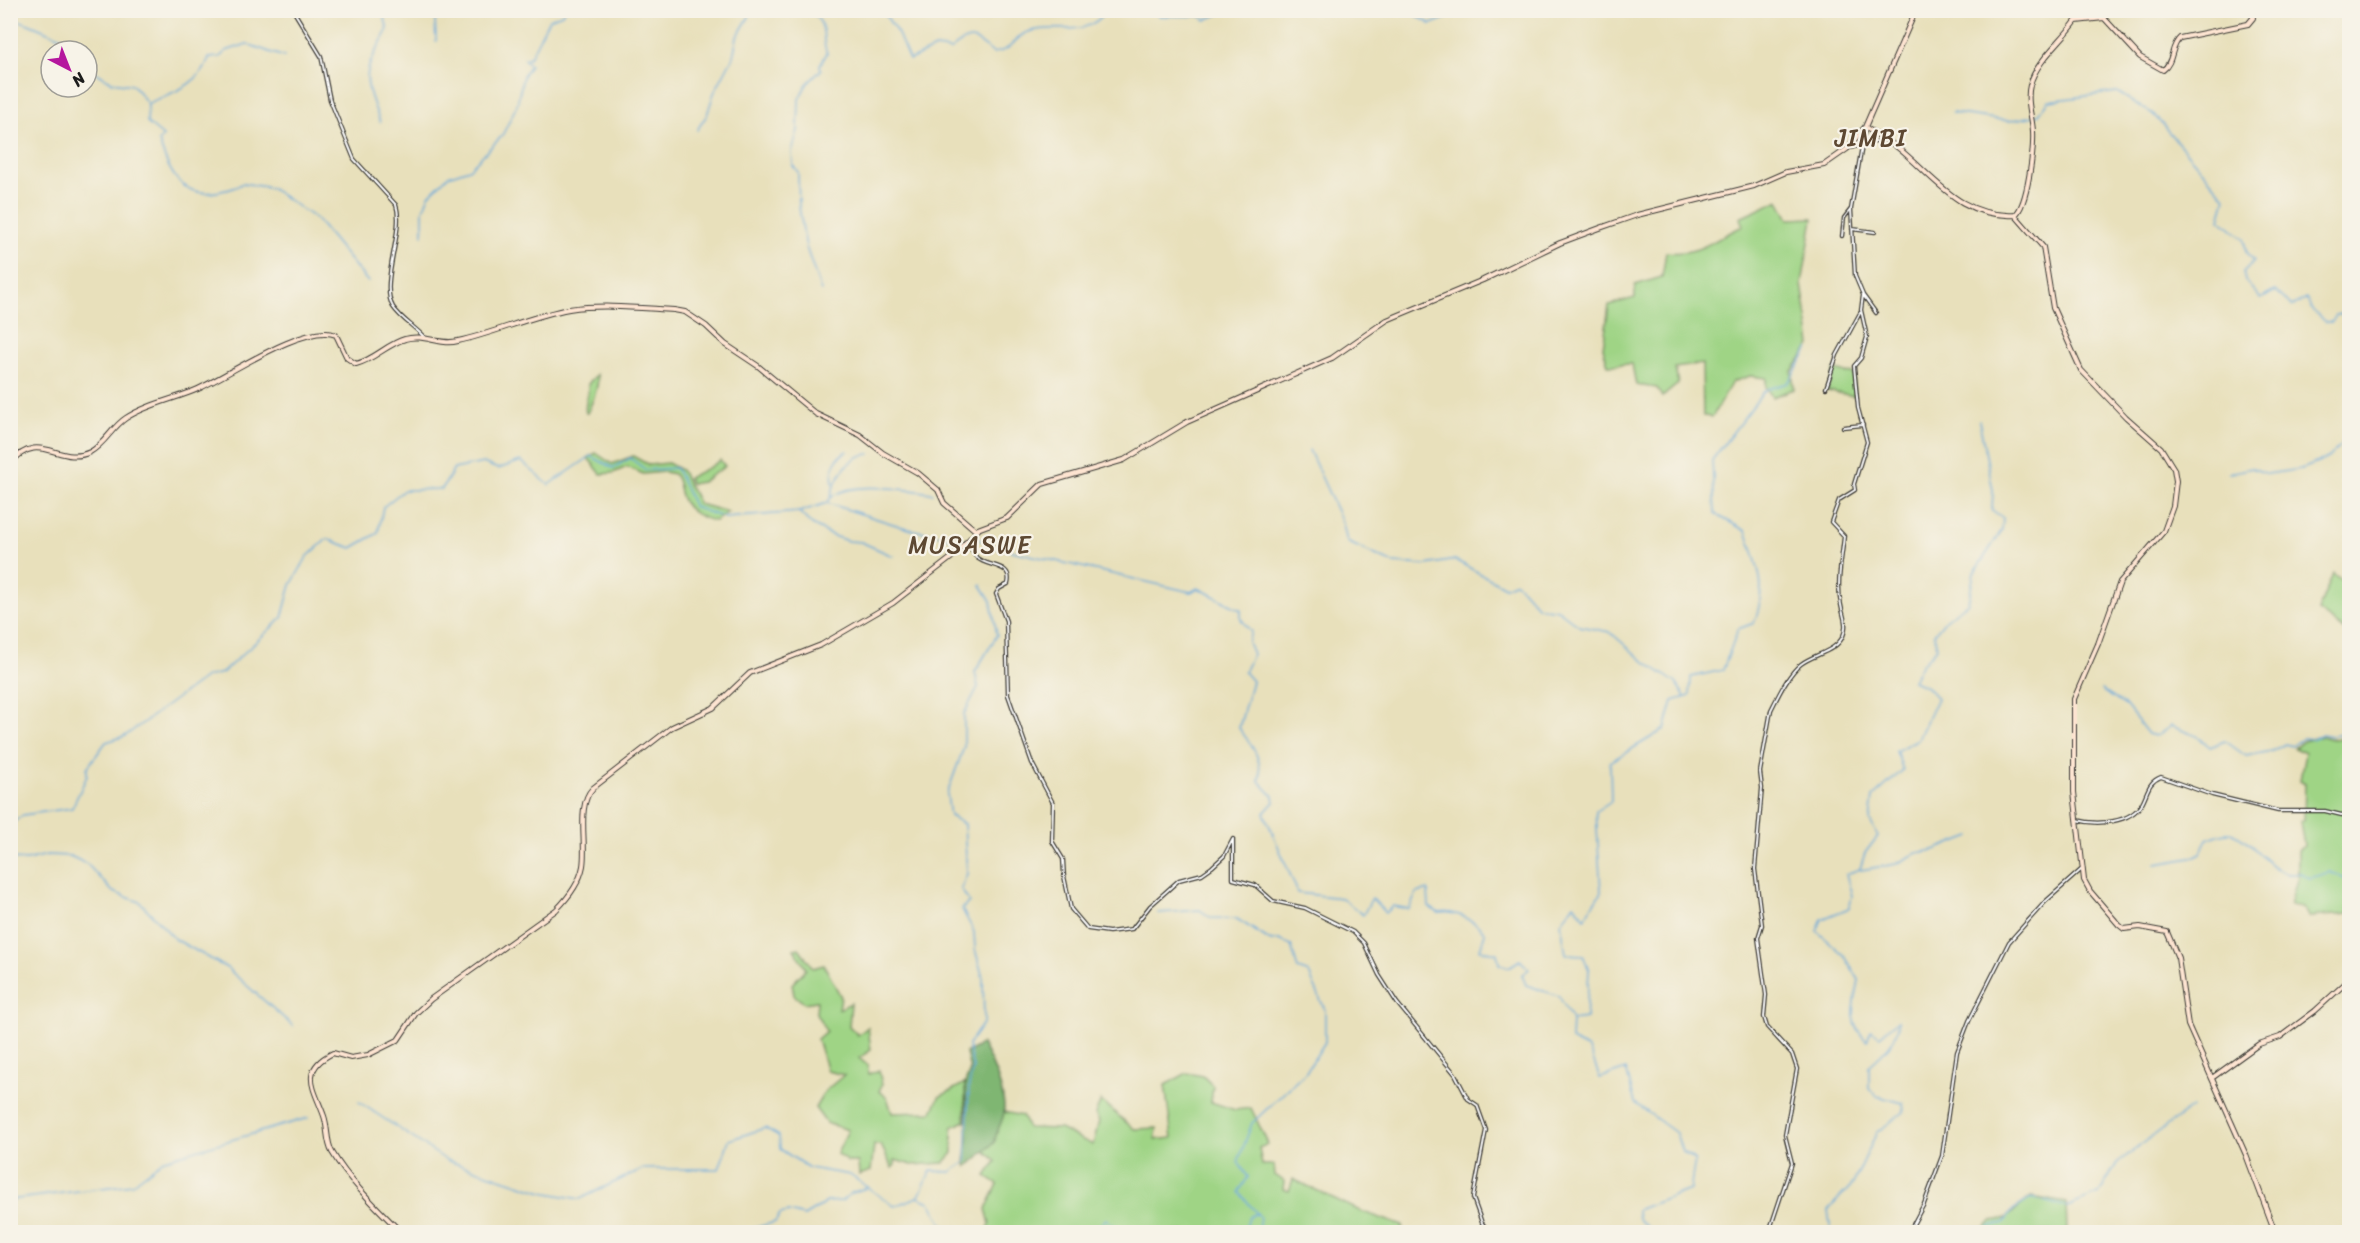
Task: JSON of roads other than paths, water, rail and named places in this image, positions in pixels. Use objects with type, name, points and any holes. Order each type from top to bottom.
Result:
[{"type":"main road","points":[[401,1233],[371,1203],[332,1152],[324,1116],[311,1085],[314,1071],[333,1053],[351,1058],[368,1055],[398,1040],[416,1013],[431,999],[551,915],[572,890],[583,867],[586,840],[584,800],[590,792],[672,727],[711,709],[738,682],[760,666],[820,645],[881,611],[945,563],[978,530],[1007,518],[1042,484],[1124,460],[1188,422],[1332,358],[1387,320],[1483,280],[1560,243],[1637,216],[1717,197],[1754,186],[1786,172],[1824,165],[1846,149],[1865,127],[1916,10]]},
{"type":"main road","points":[[2015,215],[2022,206],[2026,194],[2033,139],[2029,116],[2030,85],[2053,48],[2078,20],[2103,18],[2140,57],[2163,70],[2168,66],[2174,45],[2180,38],[2208,30],[2248,24],[2253,18],[2252,10]]},
{"type":"main road","points":[[1865,127],[1895,146],[1937,186],[1960,202],[1980,210],[2015,215],[2043,247],[2052,308],[2081,370],[2126,417],[2161,448],[2174,469],[2176,481],[2173,506],[2164,531],[2120,582],[2098,644],[2074,699],[2074,780],[2082,870],[2087,887],[2124,929],[2149,928],[2167,932],[2170,935],[2178,958],[2188,1025],[2250,1165],[2275,1233]]},
{"type":"main road","points":[[10,464],[23,452],[37,447],[69,455],[86,454],[98,446],[129,416],[197,389],[292,340],[322,333],[334,333],[347,358],[356,364],[403,339],[424,337],[445,344],[458,342],[518,322],[570,309],[612,307],[681,310],[706,326],[731,349],[755,363],[815,414],[860,435],[922,477],[938,490],[944,503],[969,527],[978,530]]},
{"type":"main road","points":[[2212,1078],[2259,1044],[2280,1037],[2315,1011],[2349,979]]},
{"type":"street","points":[[294,10],[321,56],[327,94],[352,155],[359,167],[396,205],[399,214],[392,267],[392,303],[400,315],[424,337]]},
{"type":"street","points":[[1865,127],[1851,209],[1852,230],[1855,276],[1863,295],[1876,313]]},
{"type":"street","points":[[1846,149],[1884,140]]},
{"type":"street","points":[[1842,236],[1844,218],[1851,209]]},
{"type":"street","points":[[1852,230],[1875,232]]},
{"type":"street","points":[[1769,1233],[1792,1163],[1785,1136],[1797,1070],[1786,1044],[1774,1035],[1764,1018],[1766,995],[1758,938],[1762,925],[1755,869],[1762,788],[1760,772],[1771,710],[1775,702],[1800,664],[1836,645],[1845,634],[1846,627],[1839,595],[1844,536],[1830,522],[1839,500],[1855,490],[1854,484],[1868,442],[1858,408],[1854,366],[1861,358],[1867,337],[1861,310],[1863,295]]},
{"type":"street","points":[[1826,388],[1837,355],[1861,310]]},
{"type":"street","points":[[1843,428],[1863,425]]},
{"type":"street","points":[[965,542],[978,559],[1006,569],[1009,574],[1008,584],[999,589],[996,594],[1006,621],[1008,695],[1032,763],[1053,803],[1052,841],[1063,859],[1064,876],[1075,915],[1086,927],[1094,930],[1109,932],[1132,929],[1150,906],[1179,880],[1202,874],[1212,867],[1224,856],[1233,839],[1233,879],[1250,882],[1273,901],[1305,908],[1358,936],[1397,1003],[1455,1074],[1468,1099],[1477,1105],[1486,1130],[1473,1198],[1482,1224],[1489,1233]]},
{"type":"street","points":[[2077,820],[2107,823],[2126,817],[2142,805],[2152,781],[2161,777],[2212,795],[2278,811],[2325,811],[2349,817]]},
{"type":"street","points":[[1909,1233],[1924,1204],[1942,1156],[1957,1052],[1970,1020],[2009,942],[2045,902],[2082,870]]},
{"type":"street","points":[[2215,1085],[2220,1073]]},
{"type":"waterway","points":[[380,122],[370,93],[368,74],[369,65],[388,29],[382,10]]},
{"type":"waterway","points":[[430,10],[435,20],[436,41]]},
{"type":"waterway","points":[[423,235],[423,210],[429,195],[448,176],[469,169],[502,136],[517,105],[523,76],[530,65],[524,59],[530,57],[549,19],[562,14],[565,10]]},
{"type":"waterway","points":[[697,130],[707,115],[714,93],[733,57],[737,37],[749,17],[748,10]]},
{"type":"waterway","points":[[751,10],[756,10]]},
{"type":"waterway","points":[[816,10],[814,14],[823,29],[827,53],[820,65],[821,70],[807,84],[799,99],[798,130],[792,152],[793,166],[798,172],[799,207],[806,247],[821,291]]},
{"type":"waterway","points":[[882,10],[898,34],[909,60],[935,48],[951,50],[968,39],[977,41],[993,53],[1001,51],[1028,32],[1039,29],[1081,28],[1099,19],[1107,10]]},
{"type":"waterway","points":[[1121,10],[1143,10]]},
{"type":"waterway","points":[[1148,10],[1160,16],[1200,16],[1205,20],[1229,10]]},
{"type":"waterway","points":[[1414,10],[1415,15],[1431,24],[1455,15],[1488,14],[1491,10]]},
{"type":"waterway","points":[[10,18],[65,39]]},
{"type":"waterway","points":[[149,103],[185,86],[199,75],[209,58],[220,57],[226,51],[247,44],[284,57]]},
{"type":"waterway","points":[[99,74],[112,82],[133,85],[148,104],[147,123],[163,136],[159,141],[167,162],[172,172],[185,186],[204,193],[227,190],[243,183],[271,188],[316,219],[368,282]]},
{"type":"waterway","points":[[1952,113],[2009,121],[2038,115],[2049,101],[2117,92],[2153,114],[2226,198],[2220,219],[2244,239],[2246,251],[2254,261],[2243,272],[2245,281],[2261,299],[2275,291],[2292,306],[2307,298],[2311,309],[2326,322],[2332,322],[2336,315],[2350,313]]},
{"type":"waterway","points":[[1653,1232],[1638,1219],[1637,1210],[1690,1190],[1695,1160],[1682,1152],[1676,1133],[1635,1103],[1626,1069],[1600,1078],[1589,1049],[1571,1040],[1572,1020],[1586,1018],[1589,970],[1583,955],[1566,954],[1561,923],[1574,904],[1585,918],[1601,892],[1596,811],[1611,801],[1610,762],[1665,729],[1673,701],[1690,696],[1691,677],[1723,670],[1738,629],[1754,623],[1760,598],[1760,577],[1746,531],[1715,514],[1712,460],[1765,390],[1788,383],[1809,348]]},
{"type":"waterway","points":[[1831,1232],[1828,1210],[1853,1184],[1877,1132],[1904,1112],[1903,1103],[1877,1096],[1869,1089],[1869,1066],[1893,1040],[1898,1020],[1880,1036],[1871,1030],[1867,1041],[1855,1020],[1854,1005],[1859,980],[1844,955],[1817,931],[1822,919],[1849,908],[1852,896],[1846,874],[1860,869],[1865,853],[1878,836],[1870,821],[1873,797],[1903,770],[1896,751],[1918,739],[1937,698],[1927,687],[1913,681],[1921,665],[1937,648],[1934,634],[1946,619],[1968,603],[1974,573],[2002,530],[2003,518],[1992,510],[1993,490],[1979,421]]},
{"type":"waterway","points":[[2229,473],[2252,468],[2267,474],[2301,469],[2328,458],[2344,442],[2350,442]]},
{"type":"waterway","points":[[1309,450],[1343,524],[1347,542],[1393,563],[1426,565],[1455,560],[1505,587],[1516,582],[1538,607],[1558,610],[1579,626],[1610,632],[1641,659],[1676,683],[1685,697]]},
{"type":"waterway","points":[[833,483],[834,465],[847,451]]},
{"type":"waterway","points":[[831,496],[844,468],[856,458],[870,454]]},
{"type":"waterway","points":[[10,825],[23,815],[72,808],[87,776],[87,768],[106,742],[125,736],[206,677],[222,673],[282,618],[291,585],[307,557],[327,539],[352,548],[378,533],[383,507],[404,490],[442,489],[454,469],[483,463],[498,469],[521,461],[549,485],[591,456],[613,468],[630,458],[646,470],[676,468],[694,507],[725,518],[799,512],[827,503],[909,529],[967,541]]},
{"type":"waterway","points":[[827,503],[834,495],[860,488],[892,488],[933,493]]},
{"type":"waterway","points":[[799,512],[812,525],[833,536],[861,542],[893,556]]},
{"type":"waterway","points":[[973,536],[995,547],[1191,592],[1198,588],[1241,610],[1241,619],[1251,632],[1248,642],[1253,654],[1244,672],[1252,681],[1239,728],[1258,759],[1259,781],[1273,796],[1274,802],[1264,813],[1298,893],[1342,898],[1363,915],[1372,898],[1385,913],[1393,906],[1409,909],[1417,893],[1428,890],[1429,907],[1439,913],[1452,913],[1464,917],[1476,924],[1485,933],[1480,950],[1497,953],[1499,964],[1509,967],[1520,960],[1529,969],[1522,975],[1526,985],[1559,996],[1572,1020]]},
{"type":"waterway","points":[[919,1196],[931,1171],[951,1172],[966,1162],[969,1085],[973,1068],[968,1045],[984,1022],[983,978],[975,949],[974,932],[962,909],[969,902],[961,889],[967,874],[964,824],[950,816],[947,794],[964,747],[964,714],[978,687],[975,672],[997,635],[991,601],[981,585]]},
{"type":"waterway","points":[[2101,690],[2126,706],[2148,734],[2156,736],[2171,726],[2197,736],[2210,747],[2225,741],[2246,756],[2272,751],[2285,744],[2292,746],[2303,738],[2313,739],[2322,734],[2331,736],[2350,733]]},
{"type":"waterway","points":[[2156,864],[2191,858],[2201,853],[2207,839],[2230,833],[2247,842],[2280,871],[2290,874],[2300,873],[2310,878],[2330,872],[2350,881]]},
{"type":"waterway","points":[[1861,870],[1896,864],[1917,853],[1934,850],[1971,836]]},
{"type":"waterway","points":[[10,859],[27,860],[47,855],[70,856],[87,864],[113,892],[140,902],[175,939],[227,968],[293,1026]]},
{"type":"waterway","points":[[1158,913],[1200,910],[1211,918],[1237,919],[1271,941],[1279,940],[1291,945],[1298,969],[1309,973],[1325,1010],[1325,1042],[1306,1072],[1252,1123],[1238,1162],[1248,1177],[1239,1192],[1260,1217],[1258,1230],[1261,1232]]},
{"type":"waterway","points":[[359,1102],[446,1160],[542,1192],[580,1199],[642,1169],[719,1169],[729,1140],[765,1128],[779,1136],[780,1149],[809,1168],[850,1175],[894,1206],[918,1197],[930,1202],[947,1232]]},
{"type":"waterway","points":[[1983,1232],[1991,1226],[2004,1223],[2013,1210],[2032,1198],[2067,1207],[2099,1194],[2117,1163],[2192,1107]]},
{"type":"waterway","points":[[10,1200],[132,1184],[165,1159],[308,1118]]},
{"type":"waterway","points":[[723,1232],[745,1231],[775,1222],[780,1214],[789,1212],[804,1216],[827,1202],[842,1201],[851,1193],[866,1188]]},
{"type":"waterway","points":[[1244,1232],[1249,1217],[1257,1213]]},
{"type":"waterway","points":[[1092,1232],[1106,1219],[1123,1232]]},
{"type":"district","name":"JIMBI","points":[[1871,138]]},
{"type":"district","name":"MUSASWE","points":[[970,545]]}]
